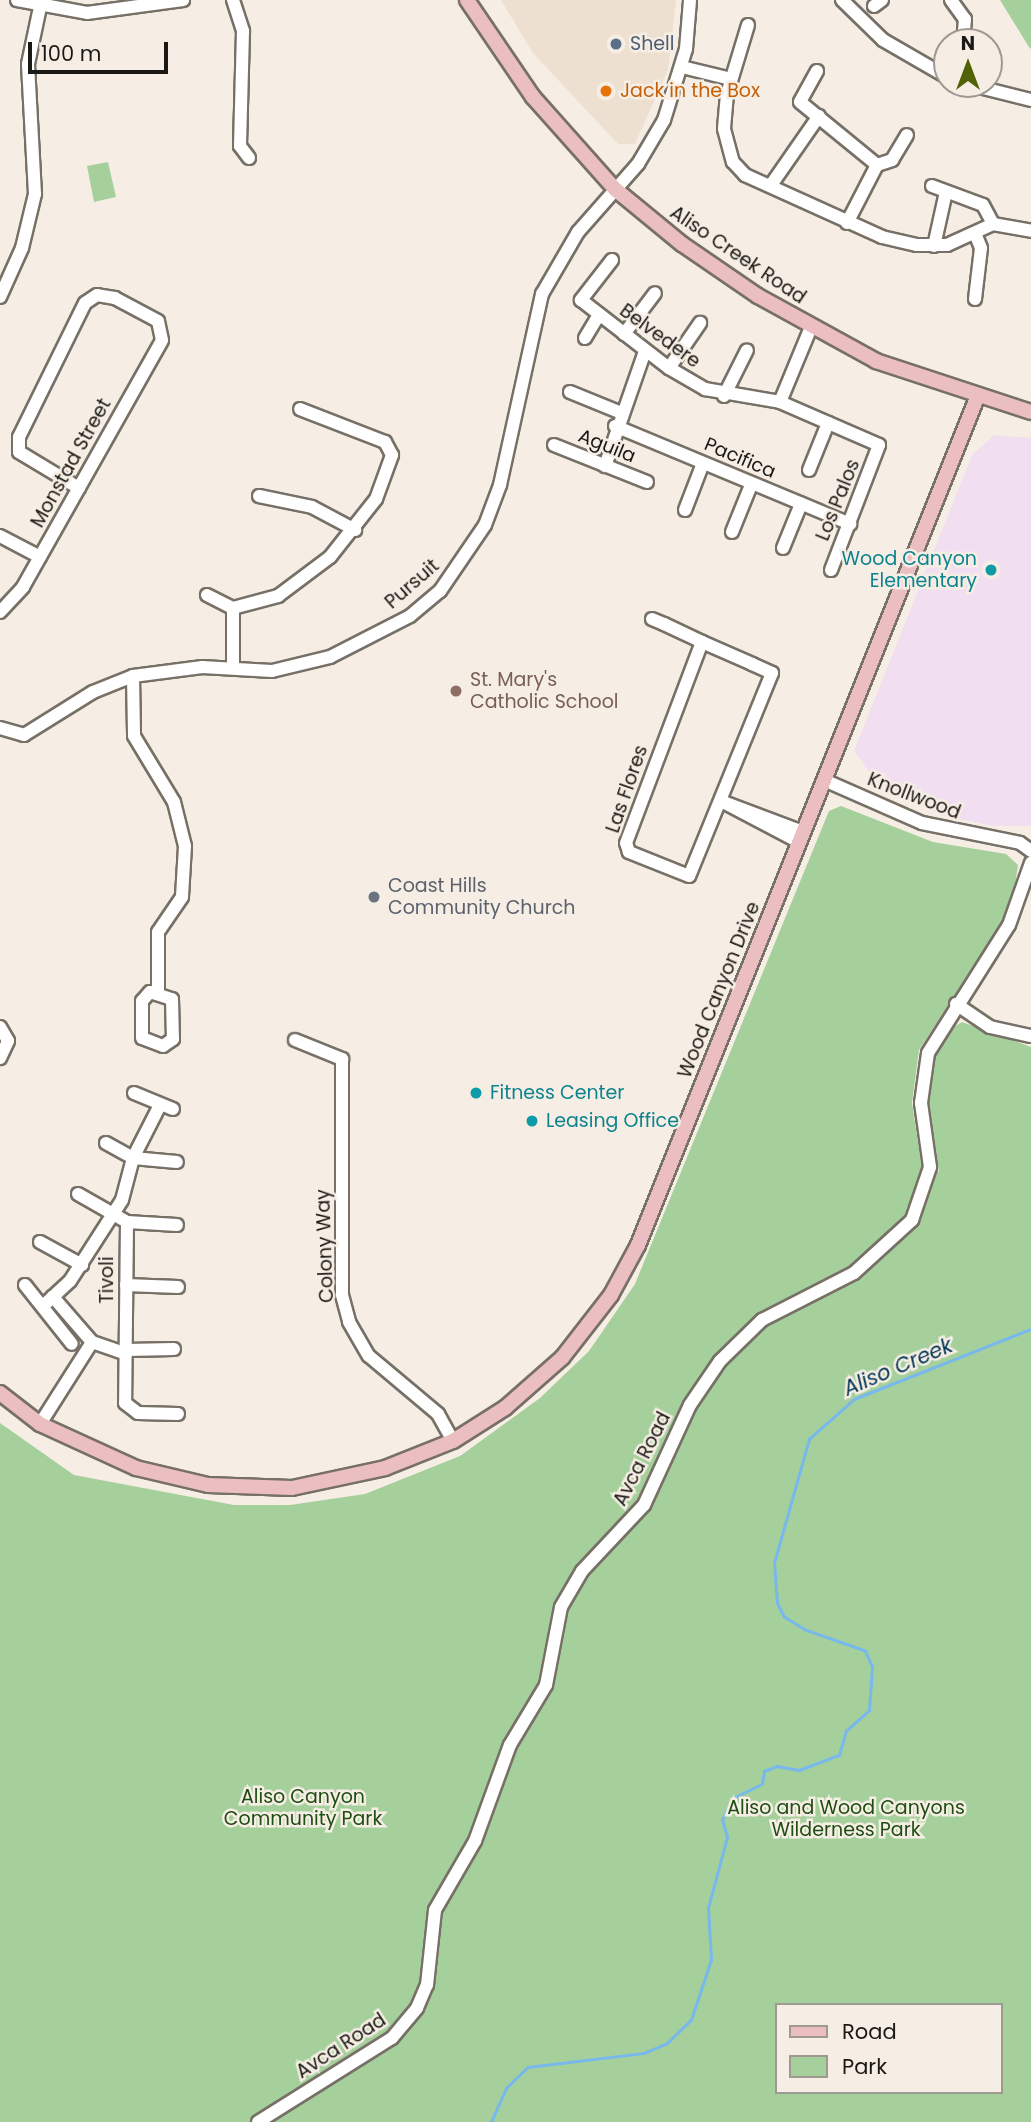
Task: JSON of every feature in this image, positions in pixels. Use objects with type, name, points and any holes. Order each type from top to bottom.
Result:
[{"type":"main road","name":"Aliso Creek Road","points":[[467,0],[525,87],[615,189],[681,244],[811,327],[876,360],[977,398],[1031,412]]},
{"type":"main road","name":"Wood Canyon Drive","points":[[0,1393],[40,1423],[136,1468],[255,1490],[341,1480],[453,1441],[532,1386],[611,1295],[668,1172],[977,398]]},
{"type":"street","points":[[16,0],[87,13],[183,0]]},
{"type":"street","points":[[233,0],[243,31],[240,146],[249,158]]},
{"type":"street","name":"Pursuit","points":[[0,728],[23,735],[93,692],[133,676],[233,668],[272,671],[342,652],[410,616],[466,560],[500,485],[542,294],[578,232],[655,137],[682,67],[690,0]]},
{"type":"street","points":[[842,0],[883,40],[933,69]]},
{"type":"street","points":[[951,0],[965,19],[964,28]]},
{"type":"street","points":[[0,297],[22,248],[35,194],[28,64],[40,6]]},
{"type":"street","points":[[748,25],[731,79],[725,145],[745,175],[847,223],[934,246],[975,233],[993,224],[1031,231]]},
{"type":"street","points":[[682,67],[731,79]]},
{"type":"street","points":[[817,71],[800,102],[877,164]]},
{"type":"street","points":[[1003,93],[1031,100]]},
{"type":"street","points":[[771,185],[819,116]]},
{"type":"street","points":[[847,223],[877,164],[892,160],[907,135]]},
{"type":"street","points":[[932,186],[983,205],[993,224]]},
{"type":"street","points":[[934,246],[946,192]]},
{"type":"street","points":[[975,233],[981,248],[975,299]]},
{"type":"street","name":"Belvedere","points":[[611,260],[581,300],[669,369],[724,396],[780,402],[879,445]]},
{"type":"street","points":[[624,334],[655,293]]},
{"type":"street","name":"Monstad Street","points":[[0,612],[40,557],[79,488],[161,342],[162,327],[115,298],[97,295],[80,311],[19,437],[19,452],[79,488]]},
{"type":"street","points":[[585,338],[599,315]]},
{"type":"street","points":[[669,369],[700,323]]},
{"type":"street","points":[[780,402],[811,327]]},
{"type":"street","points":[[724,396],[747,350]]},
{"type":"street","points":[[605,466],[619,412],[645,351]]},
{"type":"street","points":[[570,392],[619,412]]},
{"type":"street","points":[[207,595],[233,608],[300,583],[355,530],[376,499],[392,455],[385,442],[300,409]]},
{"type":"street","points":[[809,470],[828,423]]},
{"type":"street","name":"Pacifica","points":[[615,426],[751,485],[850,524]]},
{"type":"street","name":"Aguila","points":[[554,445],[647,482]]},
{"type":"street","name":"Los Palos","points":[[831,570],[879,445]]},
{"type":"street","points":[[685,510],[703,463]]},
{"type":"street","points":[[732,532],[751,485]]},
{"type":"street","points":[[259,496],[312,507],[355,530]]},
{"type":"street","points":[[783,548],[800,504]]},
{"type":"street","points":[[0,536],[40,557]]},
{"type":"street","points":[[233,608],[233,668]]},
{"type":"street","name":"Las Flores","points":[[652,620],[702,642],[772,673],[689,876],[629,852],[626,842],[702,642]]},
{"type":"street","points":[[133,676],[136,743],[174,802],[185,846],[182,897],[158,933],[158,992]]},
{"type":"street","name":"Knollwood","points":[[824,780],[922,823],[996,840],[1020,842],[1031,851]]},
{"type":"street","points":[[721,801],[801,837]]},
{"type":"street","points":[[1031,863],[1009,925],[956,1004],[990,1027],[1031,1036]]},
{"type":"street","name":"Avca Road","points":[[258,2122],[392,2038],[417,2008],[427,1984],[435,1910],[475,1841],[510,1745],[543,1692],[561,1606],[582,1571],[644,1505],[705,1381],[762,1320],[854,1273],[912,1220],[930,1167],[924,1065],[956,1004]]},
{"type":"street","points":[[0,1027],[8,1041],[0,1058]]},
{"type":"street","name":"Colony Way","points":[[295,1040],[342,1059],[342,1295],[349,1322],[369,1356],[432,1409],[453,1441]]},
{"type":"street","points":[[134,1093],[159,1107],[173,1109]]},
{"type":"street","name":"Tivoli","points":[[126,1352],[92,1342],[48,1301],[82,1265],[114,1213],[133,1158],[159,1107]]},
{"type":"street","points":[[106,1143],[133,1158],[177,1162]]},
{"type":"street","points":[[78,1194],[127,1222],[177,1225]]},
{"type":"street","name":"Tivoli","points":[[127,1222],[125,1403],[138,1413],[178,1414]]},
{"type":"street","points":[[40,1241],[82,1265]]},
{"type":"street","points":[[25,1285],[48,1301],[72,1344]]},
{"type":"street","points":[[126,1285],[178,1287]]},
{"type":"street","points":[[40,1423],[92,1342]]},
{"type":"street","points":[[126,1352],[174,1349]]},
{"type":"shaded area","points":[[501,0],[676,0],[668,70],[635,144],[618,144],[533,53]]},
{"type":"shaded area","points":[[994,435],[1031,438],[1031,826],[993,826],[940,815],[874,779],[854,751],[972,455]]},
{"type":"green space","points":[[1000,0],[1031,0],[1031,49],[1029,47]]},
{"type":"green space","points":[[108,162],[116,197],[94,202],[87,166]]},
{"type":"green space","points":[[841,806],[933,842],[1006,854],[1018,865],[1013,898],[997,930],[919,1050],[912,1103],[922,1168],[939,1172],[928,1098],[932,1061],[949,1030],[962,1022],[1031,1047],[1031,2122],[0,2122],[0,1423],[74,1475],[234,1505],[290,1505],[365,1494],[460,1456],[540,1398],[589,1351],[635,1284],[829,811]]},
{"type":"waterway","name":"Aliso Creek","points":[[491,2122],[506,2088],[528,2067],[644,2053],[667,2043],[691,2020],[711,1960],[708,1908],[727,1837],[722,1820],[733,1798],[762,1784],[764,1771],[777,1766],[799,1770],[839,1755],[846,1731],[869,1710],[872,1667],[865,1651],[805,1630],[784,1617],[777,1603],[774,1563],[809,1439],[854,1399],[1031,1329]]},
{"type":"place","name":"Shell","points":[[616,44]]},
{"type":"place","name":"Jack in the Box","points":[[606,91]]},
{"type":"place","name":"Wood Canyon Elementary","points":[[991,570]]},
{"type":"place","name":"St. Mary's Catholic School","points":[[456,691]]},
{"type":"place","name":"Coast Hills Community Church","points":[[374,897]]},
{"type":"place","name":"Fitness Center","points":[[476,1093]]},
{"type":"place","name":"Leasing Office","points":[[532,1121]]},
{"type":"park label","name":"Aliso Canyon Community Park","points":[[303,1808]]},
{"type":"park label","name":"Aliso and Wood Canyons Wilderness Park","points":[[846,1819]]}]
